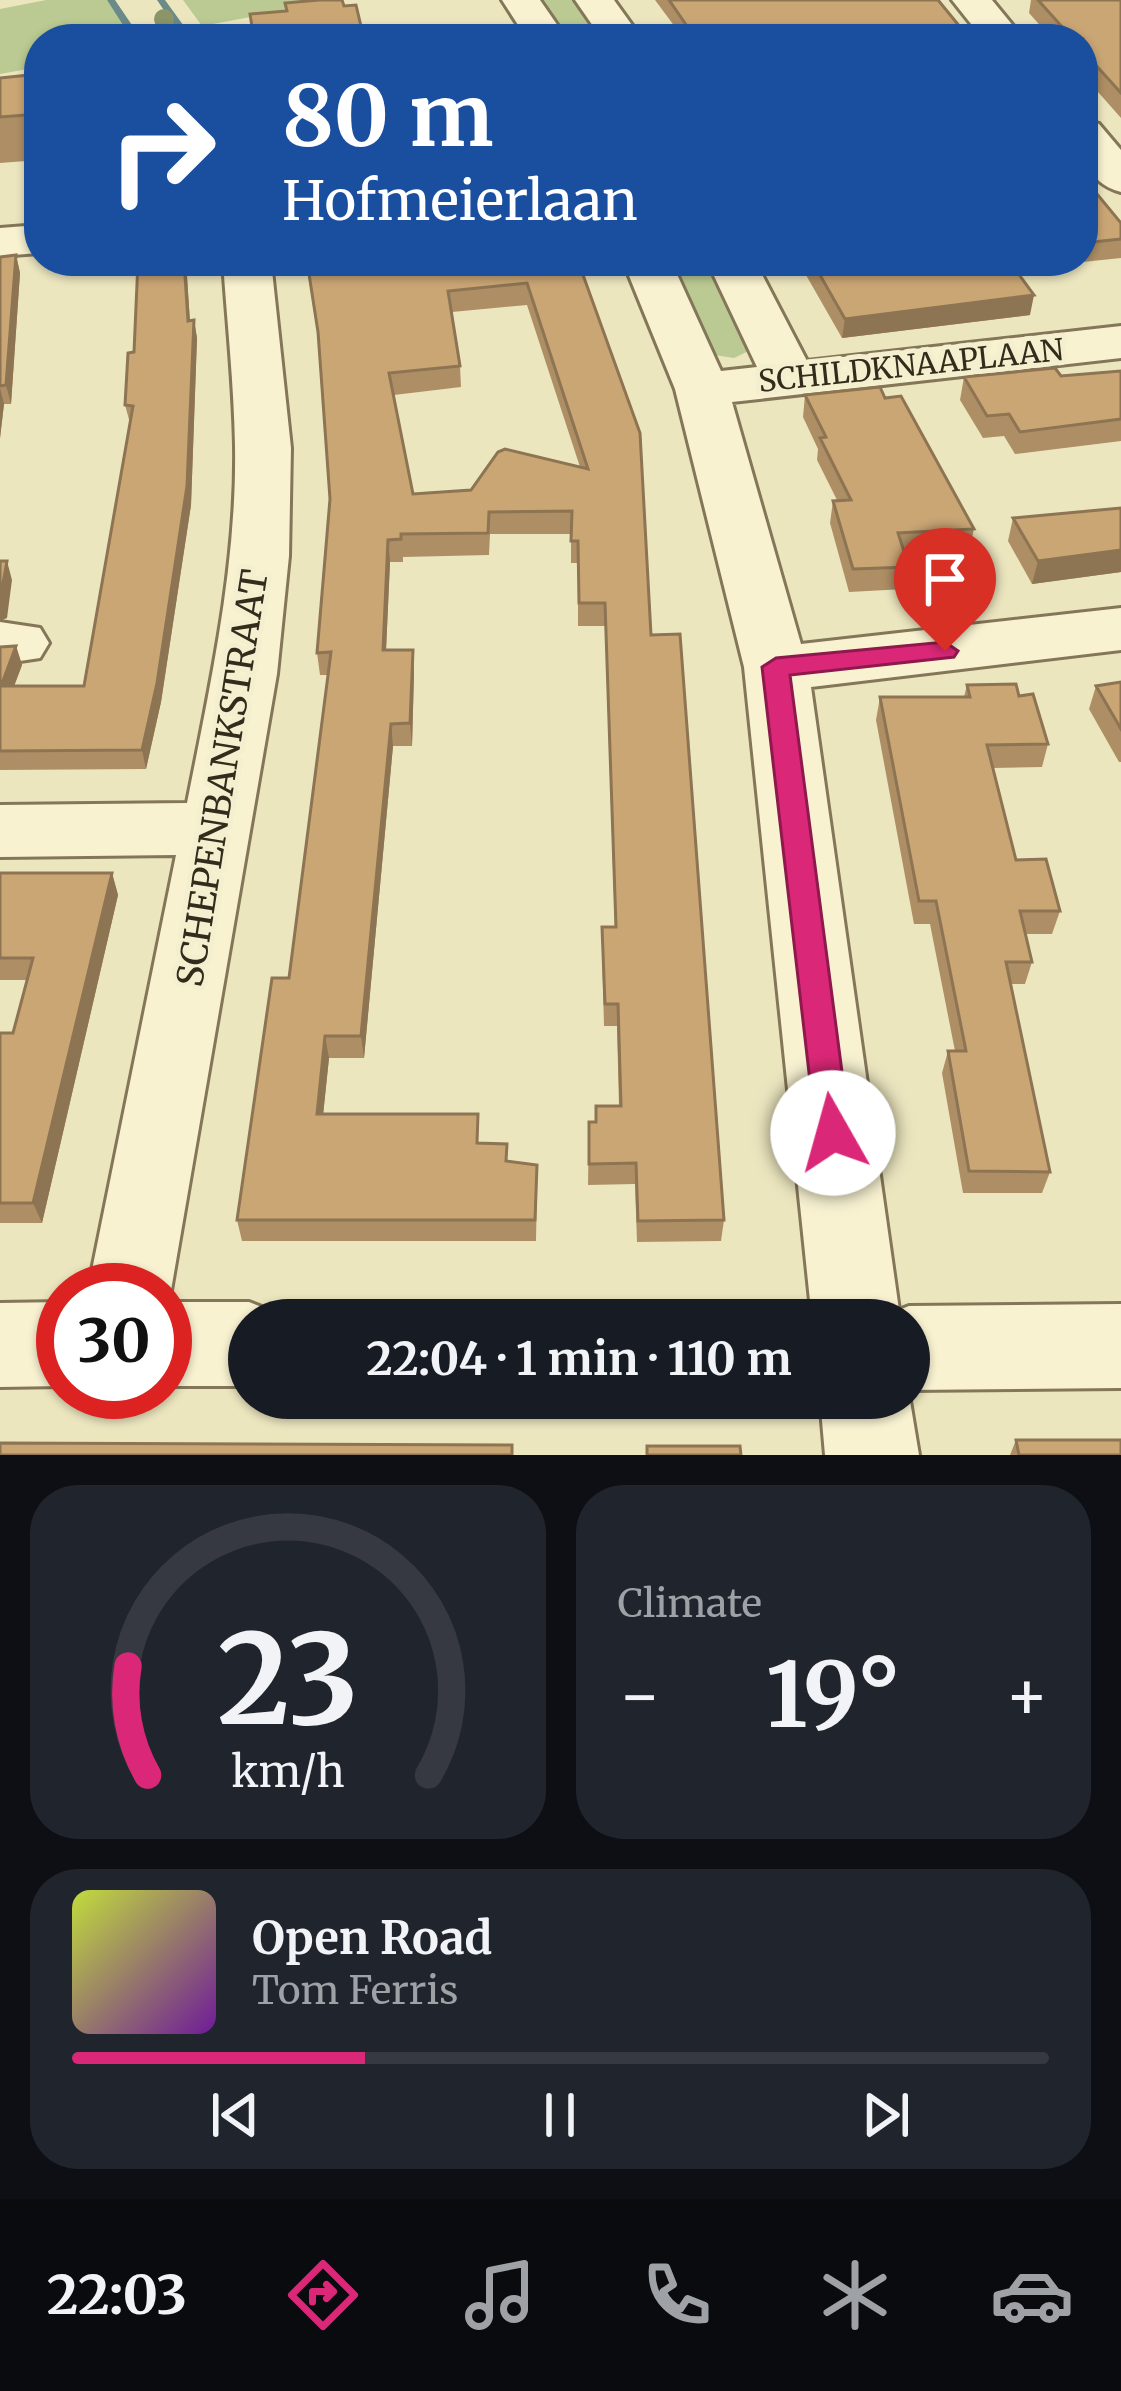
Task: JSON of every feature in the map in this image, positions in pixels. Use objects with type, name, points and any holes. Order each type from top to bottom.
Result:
[{"type":"street","points":[[971,0],[991,24]]},
{"type":"street","points":[[1098,151],[1121,178]]},
{"type":"street","name":"SCHEPENBANKSTRAAT","points":[[136,1263],[245,674],[259,556],[263,448],[248,276]]},
{"type":"street","points":[[653,276],[702,388],[776,667],[853,1299]]},
{"type":"street","points":[[738,276],[790,380]]},
{"type":"street","name":"SCHILDKNAAPLAAN","points":[[702,388],[1121,342]]},
{"type":"street","points":[[776,667],[857,662],[1121,629]]},
{"type":"street","points":[[0,831],[218,829]]},
{"type":"street","points":[[0,1345],[36,1344]]},
{"type":"street","points":[[192,1344],[228,1344]]},
{"type":"street","points":[[930,1348],[1121,1346]]},
{"type":"street","points":[[868,1419],[872,1455]]},
{"type":"green space","points":[[46,0],[107,0],[124,24],[24,24],[24,70],[0,74],[0,9]]},
{"type":"green space","points":[[183,0],[344,0],[213,24],[201,24]]},
{"type":"green space","points":[[534,0],[582,0],[600,24],[550,24]]},
{"type":"green space","points":[[669,276],[729,276],[759,346],[734,358],[708,354]]},
{"type":"building","points":[[342,0],[344,6],[356,5],[360,24],[252,24],[250,14],[287,11],[285,3]]},
{"type":"building","points":[[669,0],[938,0],[958,24],[686,24]]},
{"type":"building","points":[[1038,0],[1121,0],[1121,93],[1098,68],[1098,24],[1060,24]]},
{"type":"building","points":[[24,76],[24,115],[0,117],[0,78]]},
{"type":"building","points":[[1098,195],[1121,223],[1121,239],[1098,241]]},
{"type":"building","points":[[16,255],[6,385],[0,386],[0,257]]},
{"type":"building","points":[[137,276],[185,276],[188,321],[194,320],[187,486],[142,750],[0,751],[0,647],[16,646],[1,686],[84,686],[133,406],[125,405],[128,353],[134,352]]},
{"type":"building","points":[[309,276],[583,276],[640,433],[651,635],[680,634],[724,1220],[638,1221],[636,1163],[589,1164],[589,1122],[596,1122],[596,1106],[621,1106],[618,1004],[605,1004],[602,927],[616,927],[605,603],[579,603],[578,541],[571,541],[572,511],[489,512],[488,533],[401,534],[401,539],[388,540],[383,650],[413,650],[410,723],[391,724],[361,1036],[325,1036],[317,1114],[478,1114],[477,1143],[507,1144],[506,1161],[537,1165],[535,1220],[237,1220],[272,978],[289,978],[331,652],[317,653],[330,499]],"holes":[[[527,283],[588,469],[505,449],[471,490],[413,494],[389,373],[460,366],[448,291]]]},
{"type":"building","points":[[821,276],[1020,276],[1034,295],[845,319]]},
{"type":"building","points":[[1055,368],[1061,376],[1121,371],[1121,419],[1020,432],[1009,414],[987,416],[964,377]]},
{"type":"building","points":[[880,387],[885,398],[901,396],[974,529],[898,533],[909,567],[853,569],[833,501],[851,500],[805,395]]},
{"type":"building","points":[[1121,508],[1121,550],[1038,561],[1013,518]]},
{"type":"building","points":[[0,561],[7,561],[0,600]]},
{"type":"building","points":[[1121,682],[1121,729],[1096,686]]},
{"type":"building","points":[[1016,684],[1019,696],[1033,694],[1048,744],[987,745],[1016,860],[1046,859],[1060,911],[1020,911],[1032,962],[1006,962],[1050,1172],[969,1171],[948,1051],[966,1051],[936,901],[919,901],[880,697],[970,697],[967,685]]},
{"type":"building","points":[[0,873],[112,873],[33,1203],[0,1203],[0,1033],[13,1033],[33,958],[0,958]]},
{"type":"building","points":[[1016,1440],[1121,1440],[1121,1455],[1019,1455]]},
{"type":"building","points":[[0,1443],[512,1445],[512,1455],[0,1455]]},
{"type":"building","points":[[647,1446],[740,1446],[741,1455],[647,1455]]},
{"type":"waterway","points":[[111,0],[127,24]]},
{"type":"waterway","points":[[161,0],[178,24]]},
{"type":"route","points":[[833,1133],[776,667],[945,651]]}]
